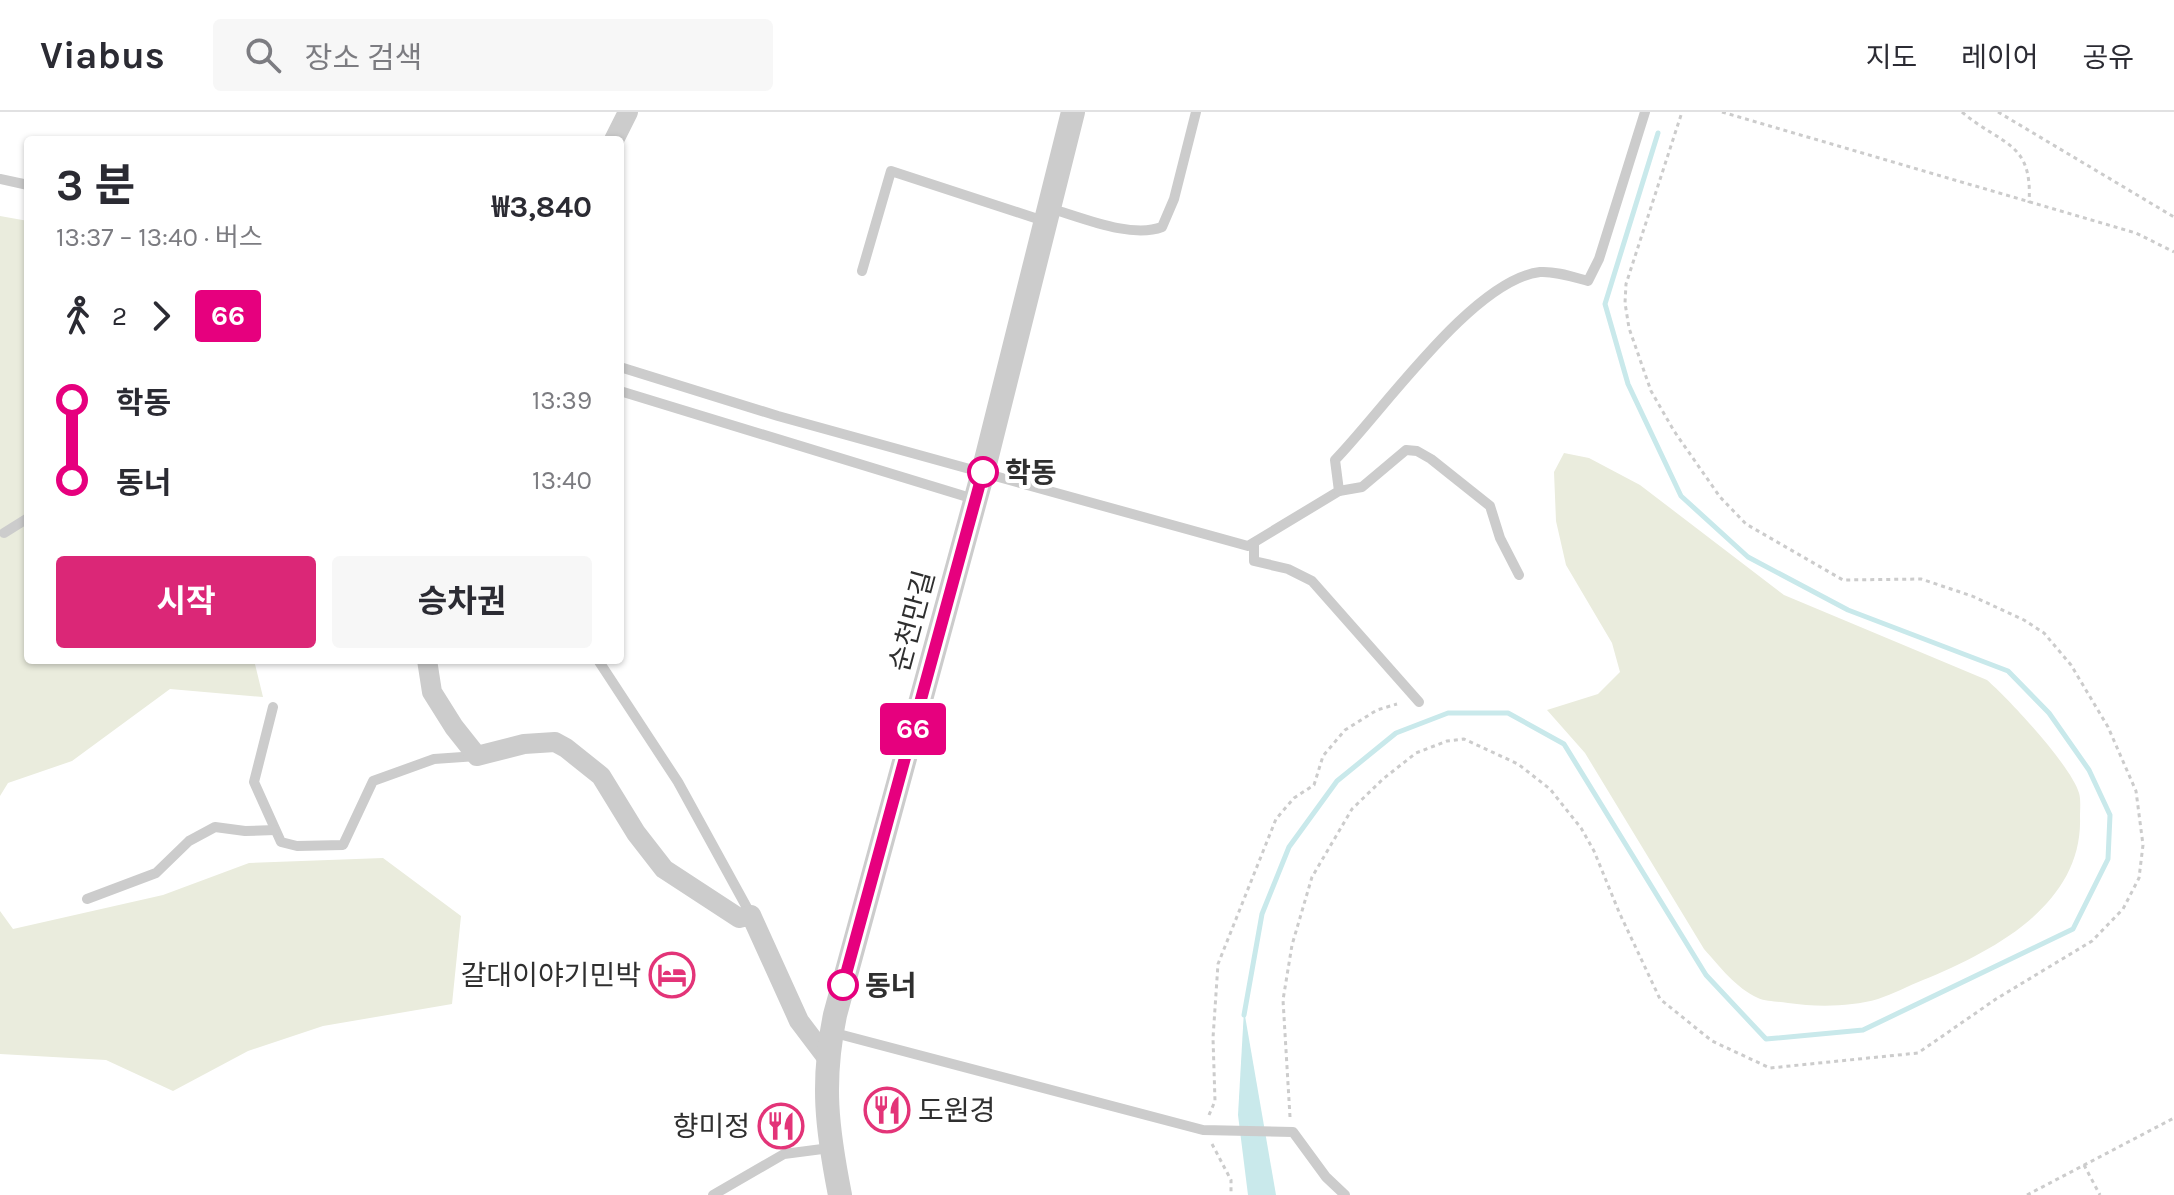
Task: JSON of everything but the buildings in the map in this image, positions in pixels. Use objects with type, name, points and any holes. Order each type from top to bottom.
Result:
[{"type":"street","points":[[616,136],[628,112]]},
{"type":"street","name":"순천만길","points":[[840,1195],[826,1119],[827,1058],[831,1032],[976,500],[1073,112]]},
{"type":"street","points":[[428,664],[432,692],[477,756],[524,744],[555,742],[566,748],[601,776],[636,833],[664,869],[739,918],[751,915],[799,1021],[827,1058]]},
{"type":"lane","points":[[862,271],[891,171],[1048,215],[1147,233],[1162,227],[1174,199],[1196,112]]},
{"type":"lane","points":[[1339,491],[1335,460],[1477,304],[1519,278],[1539,272],[1569,275],[1588,281],[1599,259],[1645,112]]},
{"type":"lane","points":[[0,179],[24,184]]},
{"type":"lane","points":[[624,368],[778,416],[1248,546],[1339,491],[1362,487],[1406,450],[1417,451],[1490,506],[1500,538],[1519,575]]},
{"type":"lane","points":[[624,392],[976,500]]},
{"type":"lane","points":[[4,533],[24,520]]},
{"type":"lane","points":[[1254,543],[1254,561],[1288,569],[1312,581],[1419,702]]},
{"type":"lane","points":[[601,664],[678,782],[751,915]]},
{"type":"lane","points":[[273,707],[254,782],[281,842],[289,844],[343,845],[373,781],[434,759],[477,756]]},
{"type":"lane","points":[[87,899],[156,873],[189,841],[215,827],[245,831],[275,830]]},
{"type":"lane","points":[[831,1032],[1203,1130],[1293,1132],[1326,1177],[1345,1195]]},
{"type":"lane","points":[[713,1195],[784,1154],[830,1148]]},
{"type":"path","points":[[1293,1132],[1289,1112],[1283,1000],[1292,945],[1312,877],[1352,809],[1416,753],[1447,741],[1464,739],[1518,764],[1550,789],[1581,828],[1594,851],[1660,999],[1712,1041],[1770,1068],[1918,1053],[1996,999],[2092,941],[2123,909],[2139,878],[2143,845],[2136,791],[2108,727],[2071,665],[2044,633],[2024,620],[1972,596],[1921,579],[1843,580],[1746,524],[1720,497],[1674,431],[1651,391],[1629,328],[1625,303],[1626,284],[1682,112]]},
{"type":"path","points":[[1722,112],[2136,233],[2174,252]]},
{"type":"path","points":[[1962,112],[2012,148],[2027,163],[2031,182],[2029,203]]},
{"type":"path","points":[[1998,112],[2174,217]]},
{"type":"path","points":[[1231,1195],[1231,1180],[1203,1130],[1215,1101],[1213,1038],[1218,964],[1276,819],[1294,798],[1314,785],[1323,756],[1345,730],[1377,710],[1397,704]]},
{"type":"path","points":[[2027,1195],[2174,1118]]},
{"type":"path","points":[[2084,1165],[2100,1195]]},
{"type":"shaded area","points":[[0,216],[24,220],[24,664],[255,664],[263,697],[170,689],[72,761],[8,783],[0,796]]},
{"type":"shaded area","points":[[1564,453],[1589,458],[1640,485],[1784,595],[1987,680],[2052,751],[2079,793],[2077,848],[2067,876],[2050,900],[2029,921],[1977,955],[1867,1002],[1821,1006],[1761,999],[1735,983],[1704,949],[1585,753],[1547,710],[1598,694],[1620,672],[1612,643],[1566,565],[1556,521],[1554,472]]},
{"type":"shaded area","points":[[383,858],[461,916],[452,1004],[323,1026],[248,1051],[173,1091],[106,1060],[0,1054],[0,911],[13,929],[163,895],[249,863]]},
{"type":"water","points":[[1244,1010],[1276,1195],[1248,1195],[1238,1115]]},
{"type":"waterway","points":[[1244,1015],[1262,914],[1289,847],[1337,781],[1396,733],[1448,713],[1508,713],[1564,744],[1706,975],[1766,1039],[1863,1030],[2073,929],[2108,859],[2110,815],[2089,770],[2049,713],[2008,671],[1848,610],[1748,557],[1681,496],[1628,384],[1605,304],[1658,133]]},
{"type":"bus line","name":"66","points":[[843,985],[983,472]]},
{"type":"place","name":"학동","points":[[983,472]]},
{"type":"place","name":"갈대이야기민박","points":[[672,975]]},
{"type":"place","name":"동너","points":[[843,985]]},
{"type":"place","name":"도원경","points":[[887,1110]]},
{"type":"place","name":"향미정","points":[[781,1126]]}]
